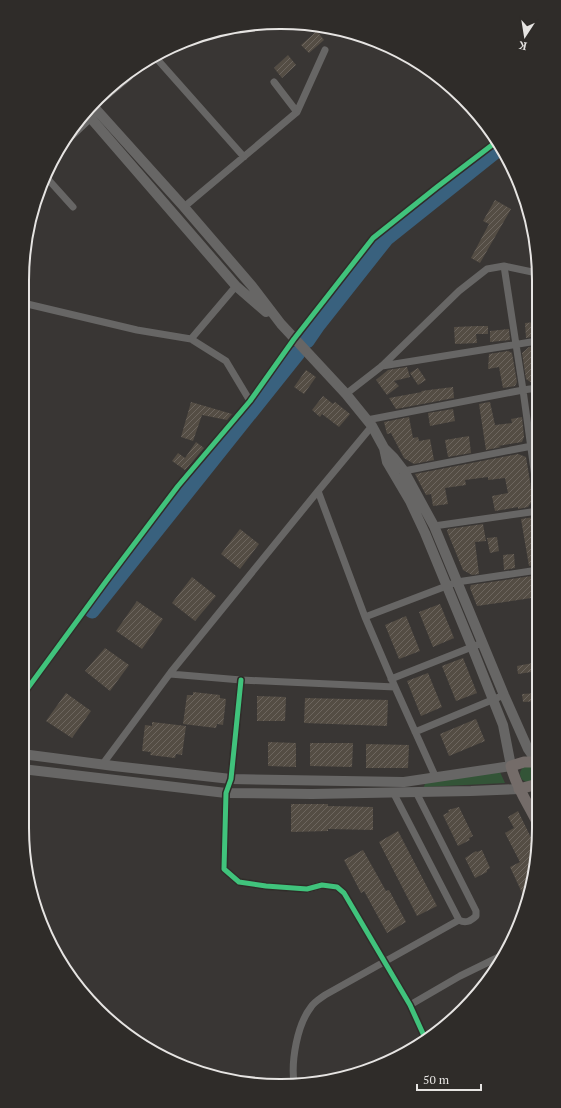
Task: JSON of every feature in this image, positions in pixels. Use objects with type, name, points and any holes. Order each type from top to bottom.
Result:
[{"type":"main road","points":[[96,110],[252,286],[294,339],[346,394],[370,423],[384,448],[404,471],[434,526],[504,695],[528,749],[532,754]]},
{"type":"main road","points":[[90,116],[236,286],[281,324]]},
{"type":"main road","points":[[384,448],[387,462],[410,501],[425,533],[472,647],[503,724],[510,766],[514,778],[532,812]]},
{"type":"main road","points":[[29,755],[102,765],[231,779],[404,782],[510,766],[524,762],[532,762]]},
{"type":"main road","points":[[29,770],[226,793],[312,794],[416,792],[519,789],[532,786]]},
{"type":"street","points":[[184,208],[297,112],[325,50]]},
{"type":"street","points":[[159,61],[244,157]]},
{"type":"street","points":[[274,82],[297,112]]},
{"type":"street","points":[[29,686],[178,486],[250,401],[294,339],[374,238],[492,145]]},
{"type":"street","points":[[49,181],[73,207]]},
{"type":"street","points":[[346,394],[382,366],[459,291],[487,269],[504,266],[531,272]]},
{"type":"street","points":[[504,266],[523,390],[532,435]]},
{"type":"street","points":[[191,339],[236,286]]},
{"type":"street","points":[[29,306],[137,330],[191,339],[226,361],[250,401]]},
{"type":"street","points":[[382,366],[532,342]]},
{"type":"street","points":[[102,765],[170,674],[318,491],[370,423],[532,389]]},
{"type":"street","points":[[404,471],[532,445]]},
{"type":"street","points":[[318,491],[365,617],[391,679],[436,778]]},
{"type":"street","points":[[434,526],[532,512]]},
{"type":"street","points":[[365,617],[457,582],[532,571]]},
{"type":"street","points":[[391,679],[482,643]]},
{"type":"street","points":[[170,674],[241,680],[395,687]]},
{"type":"street","points":[[241,680],[231,779],[226,793],[224,869],[239,882],[266,886],[307,889],[322,885],[338,887],[344,893],[410,1005],[423,1035]]},
{"type":"street","points":[[415,732],[504,695]]},
{"type":"street","points":[[392,792],[459,920],[462,922],[467,922],[472,920],[476,916],[476,911],[416,792]]},
{"type":"street","points":[[294,1078],[297,1037],[305,1016],[311,1006],[325,995],[459,920]]},
{"type":"street","points":[[410,1005],[460,976],[494,959]]},
{"type":"green space","points":[[528,766],[531,767],[532,781],[528,782],[522,780],[520,774],[522,768]]},
{"type":"green space","points":[[500,772],[505,783],[424,787],[425,783]]},
{"type":"building","points":[[316,32],[324,40],[309,53],[301,45]]},
{"type":"building","points":[[288,55],[296,65],[282,78],[274,68]]},
{"type":"building","points":[[495,200],[511,209],[480,263],[471,258],[489,224],[483,221]]},
{"type":"building","points":[[532,322],[532,337],[526,338],[525,323]]},
{"type":"building","points":[[488,326],[488,334],[476,334],[477,343],[455,344],[454,327]]},
{"type":"building","points":[[509,329],[510,340],[490,342],[490,331]]},
{"type":"building","points":[[529,347],[532,347],[532,383],[526,379],[522,353]]},
{"type":"building","points":[[508,351],[512,353],[517,382],[515,386],[503,388],[499,367],[488,369],[489,354]]},
{"type":"building","points":[[407,367],[410,377],[394,381],[399,386],[387,395],[376,380],[388,370]]},
{"type":"building","points":[[418,368],[426,380],[418,385],[410,373]]},
{"type":"building","points":[[306,370],[316,377],[304,394],[294,387]]},
{"type":"building","points":[[453,387],[454,398],[396,409],[389,398],[422,392],[421,391]]},
{"type":"building","points":[[323,396],[333,404],[335,402],[350,414],[339,427],[322,414],[320,417],[312,410]]},
{"type":"building","points":[[191,402],[232,414],[227,420],[202,415],[193,441],[181,437]]},
{"type":"building","points":[[490,402],[495,425],[512,423],[511,419],[522,417],[524,437],[522,442],[498,446],[501,447],[486,450],[479,404]]},
{"type":"building","points":[[453,409],[455,421],[430,426],[428,413]]},
{"type":"building","points":[[409,417],[413,438],[418,437],[419,441],[430,439],[434,460],[414,464],[404,458],[391,433],[387,434],[384,422]]},
{"type":"building","points":[[469,436],[471,453],[448,457],[445,440]]},
{"type":"building","points":[[196,442],[204,448],[185,470],[172,461],[178,453],[185,458]]},
{"type":"building","points":[[518,454],[526,457],[532,501],[528,507],[518,509],[518,507],[495,511],[492,496],[508,493],[505,478],[488,480],[488,477],[465,480],[466,485],[445,488],[448,504],[433,506],[431,494],[426,495],[415,474]]},
{"type":"building","points":[[532,517],[532,566],[529,566],[521,519]]},
{"type":"building","points":[[483,524],[486,541],[475,542],[479,574],[472,575],[463,570],[447,531],[448,529]]},
{"type":"building","points":[[240,529],[259,544],[240,569],[221,554]]},
{"type":"building","points":[[497,537],[499,551],[490,553],[487,538]]},
{"type":"building","points":[[514,554],[515,568],[504,570],[503,555]]},
{"type":"building","points":[[532,576],[532,598],[477,606],[470,588],[471,585]]},
{"type":"building","points":[[192,577],[216,596],[195,621],[172,603]]},
{"type":"building","points":[[137,601],[163,619],[142,649],[116,631]]},
{"type":"building","points":[[440,604],[454,638],[433,647],[419,612]]},
{"type":"building","points":[[406,616],[420,651],[399,659],[385,625]]},
{"type":"building","points":[[105,648],[129,665],[110,691],[85,671]]},
{"type":"building","points":[[463,658],[477,693],[456,701],[442,666]]},
{"type":"building","points":[[532,663],[532,672],[518,674],[517,666]]},
{"type":"building","points":[[428,673],[442,707],[421,716],[407,681]]},
{"type":"building","points":[[193,692],[220,695],[220,698],[226,699],[223,725],[217,724],[216,728],[183,724],[187,695],[193,695]]},
{"type":"building","points":[[66,693],[91,711],[72,738],[46,721]]},
{"type":"building","points":[[532,693],[532,701],[523,702],[522,694]]},
{"type":"building","points":[[257,696],[286,697],[285,721],[257,721]]},
{"type":"building","points":[[305,698],[388,700],[387,726],[304,723]]},
{"type":"building","points":[[476,719],[485,741],[449,756],[440,734]]},
{"type":"building","points":[[152,722],[186,726],[182,755],[176,754],[175,758],[150,755],[151,752],[142,751],[145,725],[152,726]]},
{"type":"building","points":[[268,742],[296,743],[296,767],[268,766]]},
{"type":"building","points":[[310,743],[353,743],[352,767],[310,766]]},
{"type":"building","points":[[366,744],[409,745],[408,768],[366,768]]},
{"type":"building","points":[[291,804],[328,804],[328,806],[373,807],[373,830],[328,829],[328,831],[291,832]]},
{"type":"building","points":[[459,807],[473,836],[469,838],[470,840],[458,846],[443,815],[449,812],[448,810]]},
{"type":"building","points":[[518,811],[531,838],[530,860],[523,894],[510,867],[520,862],[505,833],[514,828],[508,817]]},
{"type":"building","points":[[398,831],[437,906],[417,916],[379,842]]},
{"type":"building","points":[[363,850],[386,891],[389,890],[406,922],[387,933],[364,891],[361,893],[344,860]]},
{"type":"building","points":[[482,850],[490,868],[487,872],[475,878],[465,858],[476,851]]},
{"type":"waterway","points":[[307,341],[386,239],[496,151]]},
{"type":"waterway","points":[[92,611],[298,353]]},
{"type":"cycle path","points":[[29,686],[178,486],[250,401],[294,339],[373,238],[492,145]]},
{"type":"cycle path","points":[[241,680],[231,779],[226,793],[224,869],[239,882],[266,886],[307,889],[322,885],[337,887],[344,893],[410,1005],[423,1035]]}]
